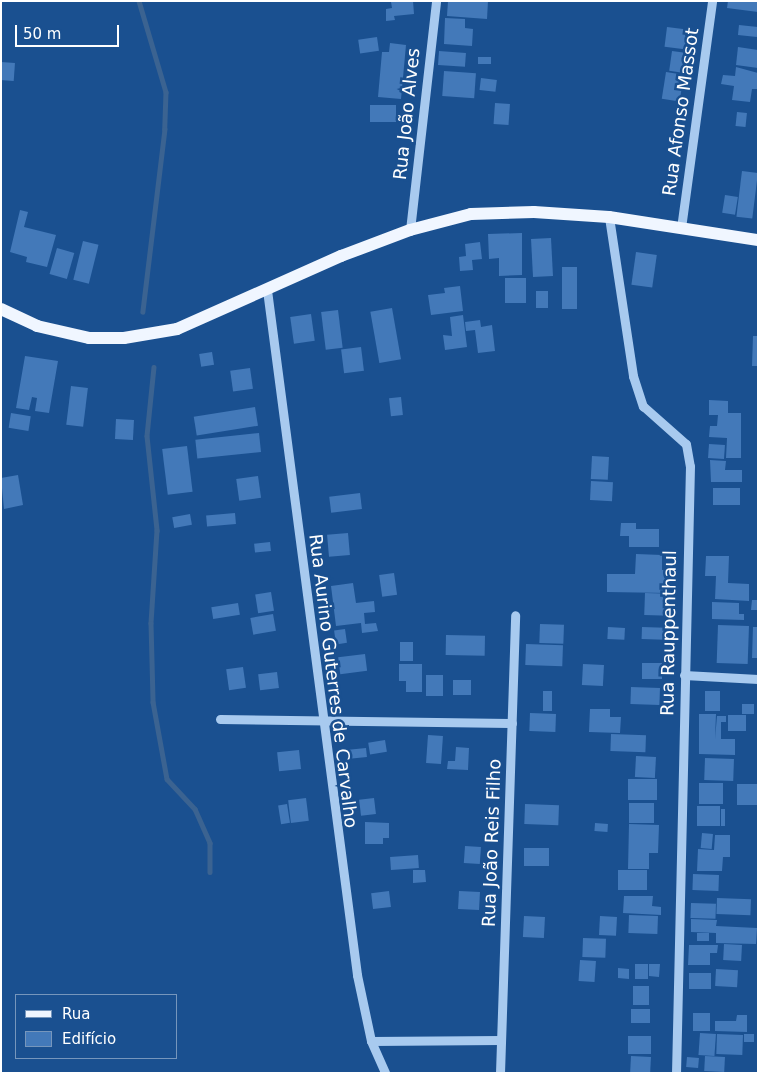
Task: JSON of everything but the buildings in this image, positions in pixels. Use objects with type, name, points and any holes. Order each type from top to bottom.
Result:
[{"type":"main road","points":[[1,309],[37,326],[89,338],[124,338],[177,329],[340,256],[410,230],[471,214],[534,212],[609,217],[758,240]]},
{"type":"street","name":"Rua João Alves","points":[[410,230],[436,1]]},
{"type":"street","name":"Rua Afonso Massot","points":[[681,228],[712,1]]},
{"type":"street","name":"Rua Rauppenthaul","points":[[609,217],[632,376],[643,406],[686,444],[689,458],[676,1073]]},
{"type":"street","name":"Rua Aurino Guterres de Carvalho","points":[[267,290],[321,721],[356,975],[371,1041],[385,1073]]},
{"type":"street","name":"Rua João Reis Filho","points":[[500,1073],[516,615]]},
{"type":"street","points":[[684,675],[758,679]]},
{"type":"street","points":[[220,719],[512,723]]},
{"type":"street","points":[[371,1041],[501,1040]]},
{"type":"waterway","points":[[139,1],[166,92],[165,129],[143,312]]},
{"type":"waterway","points":[[154,367],[147,436],[157,530],[151,623],[153,702],[167,779],[195,809],[210,843],[210,872]]}]
